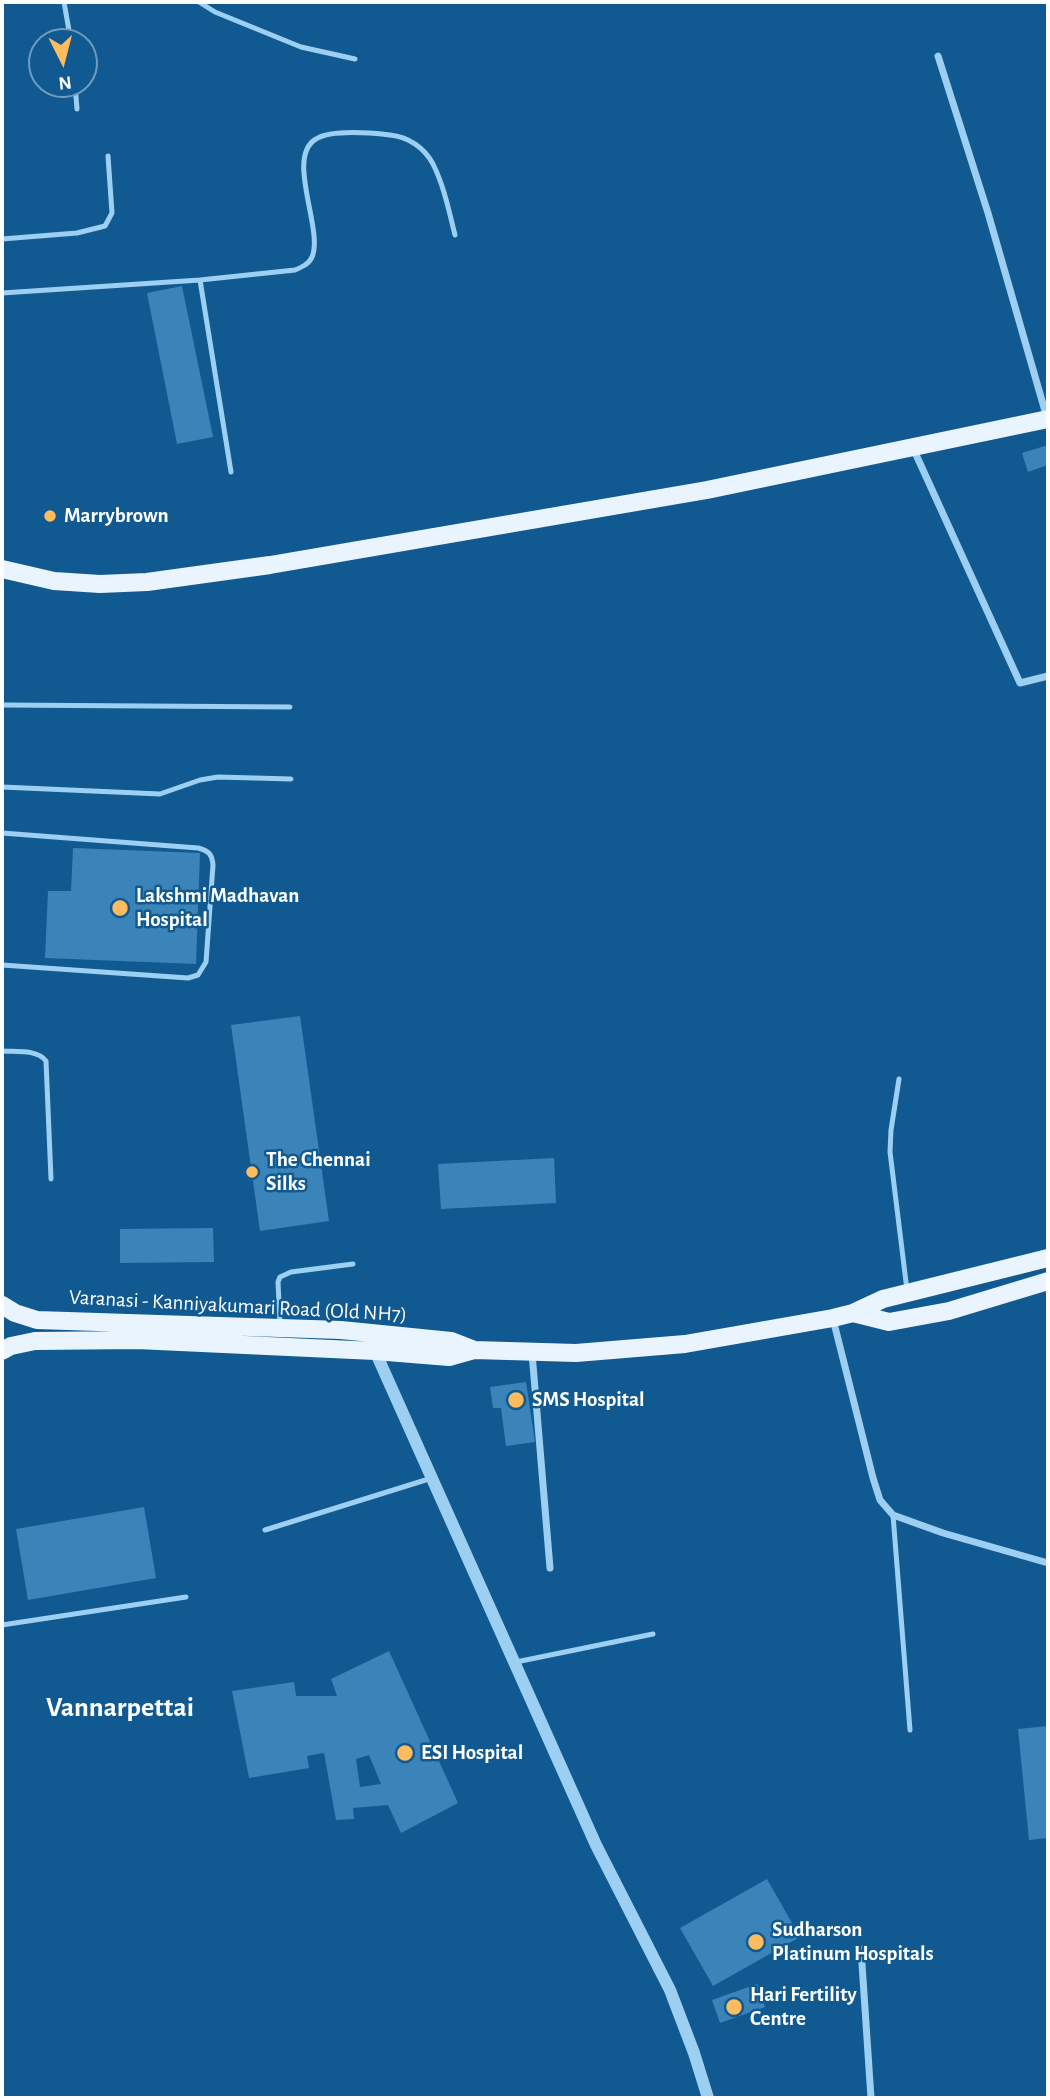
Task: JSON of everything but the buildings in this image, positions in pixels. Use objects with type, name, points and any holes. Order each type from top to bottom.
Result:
[{"type":"main road","points":[[2,569],[54,581],[100,584],[147,582],[270,565],[694,492],[1048,420]]},
{"type":"main road","name":"Varanasi - Kanniyakumari Road (Old NH7)","points":[[2,1351],[35,1341],[137,1340],[449,1357],[474,1350],[576,1353],[685,1345],[833,1318],[853,1313],[883,1299],[1048,1258]]},
{"type":"main road","points":[[853,1313],[889,1322],[949,1311],[1048,1281]]},
{"type":"main road","name":"Varanasi - Kanniyakumari Road (Old NH7)","points":[[2,1305],[15,1313],[37,1320],[341,1330],[451,1341],[474,1350]]},
{"type":"street","points":[[938,56],[988,213],[1048,420]]},
{"type":"street","points":[[913,447],[1020,683],[1048,676]]},
{"type":"street","points":[[833,1318],[873,1478],[880,1500],[893,1515],[1048,1563]]},
{"type":"street","points":[[375,1351],[596,1845],[670,1990],[708,2098]]},
{"type":"street","points":[[532,1352],[550,1568]]},
{"type":"street","points":[[861,1949],[871,2098]]},
{"type":"lane","points":[[64,2],[69,28]]},
{"type":"lane","points":[[199,2],[301,47],[355,59]]},
{"type":"lane","points":[[77,98],[78,109]]},
{"type":"lane","points":[[2,292],[200,280],[295,270],[307,264],[313,256],[314,240],[304,174],[305,157],[309,145],[317,138],[333,134],[371,133],[400,136],[416,144],[431,160],[442,183],[455,235]]},
{"type":"lane","points":[[2,239],[77,233],[105,226],[112,213],[108,156]]},
{"type":"lane","points":[[200,280],[231,472]]},
{"type":"lane","points":[[2,705],[290,707]]},
{"type":"lane","points":[[2,787],[137,795],[160,794],[200,780],[218,777],[291,779]]},
{"type":"lane","points":[[2,833],[198,848],[208,850],[213,865],[206,961],[198,975],[188,978],[2,965]]},
{"type":"lane","points":[[2,1051],[34,1053],[42,1055],[46,1060],[51,1179]]},
{"type":"lane","points":[[899,1079],[890,1152],[908,1293]]},
{"type":"lane","points":[[280,1327],[280,1277],[291,1272],[353,1264]]},
{"type":"lane","points":[[265,1530],[432,1478]]},
{"type":"lane","points":[[893,1515],[910,1730]]},
{"type":"lane","points":[[2,1626],[186,1597]]},
{"type":"lane","points":[[513,1663],[653,1634]]},
{"type":"place","name":"Marrybrown","points":[[50,516]]},
{"type":"place","name":"Lakshmi Madhavan Hospital","points":[[120,908]]},
{"type":"place","name":"The Chennai Silks","points":[[252,1172]]},
{"type":"place","name":"SMS Hospital","points":[[516,1400]]},
{"type":"place","name":"ESI Hospital","points":[[405,1753]]},
{"type":"place","name":"Sudharson Platinum Hospitals","points":[[756,1942]]},
{"type":"place","name":"Hari Fertility Centre","points":[[734,2007]]},
{"type":"district","name":"Vannarpettai","points":[[120,1708]]}]
